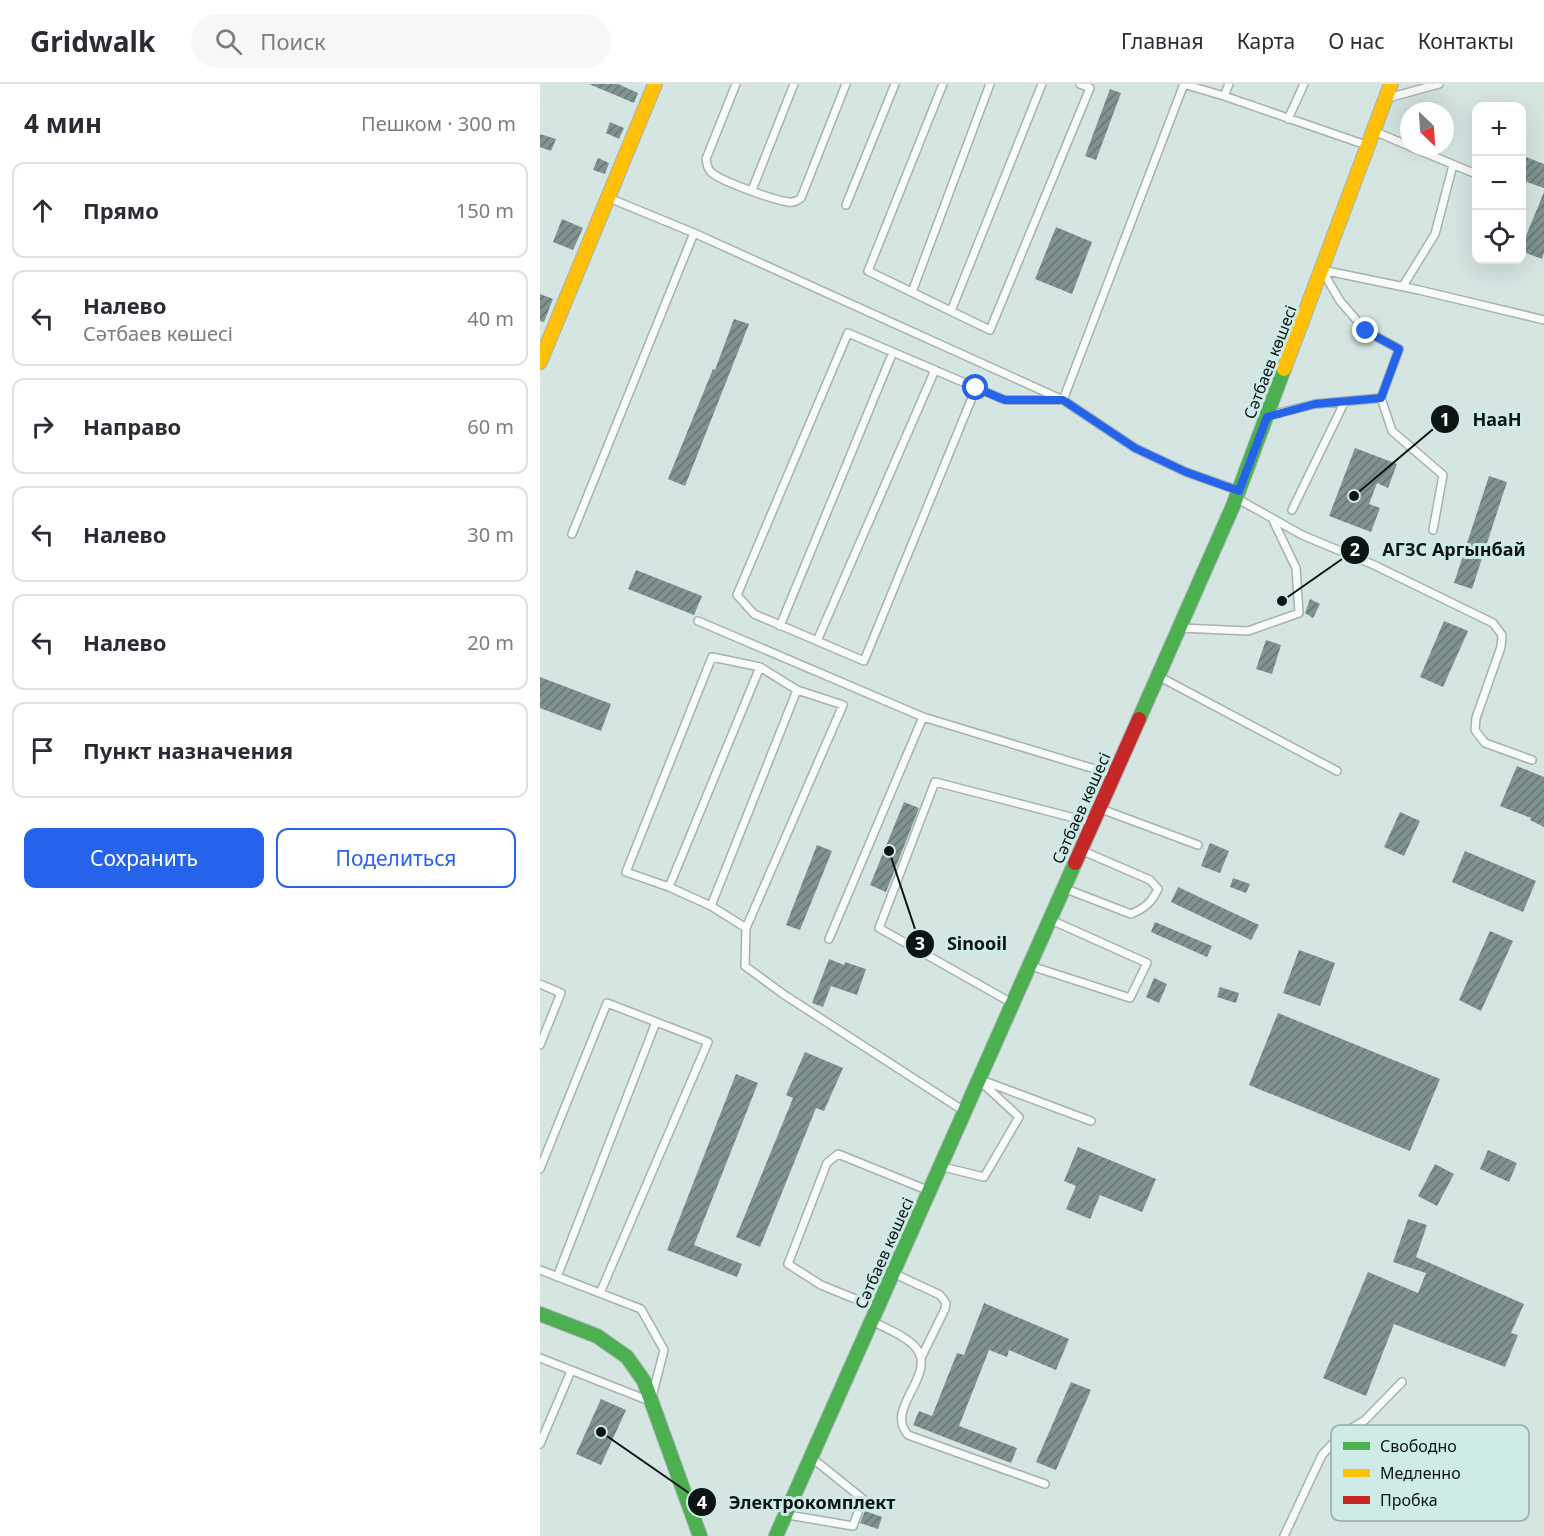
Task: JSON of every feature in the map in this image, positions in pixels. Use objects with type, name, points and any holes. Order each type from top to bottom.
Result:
[{"type":"main road","points":[[540,362],[655,84]]},
{"type":"main road","name":"Сәтбаев көшесі","points":[[776,1536],[1237,494],[1391,84]]},
{"type":"main road","points":[[540,1314],[597,1336],[627,1357],[644,1381],[699,1536]]},
{"type":"lane","points":[[736,84],[706,159],[707,167],[713,174],[789,202],[796,202],[801,198],[846,84]]},
{"type":"lane","points":[[752,190],[794,84]]},
{"type":"lane","points":[[846,205],[895,84]]},
{"type":"lane","points":[[943,84],[868,271],[990,330],[1090,88],[1080,84]]},
{"type":"lane","points":[[912,292],[990,84]]},
{"type":"lane","points":[[951,310],[1042,84]]},
{"type":"lane","points":[[1063,400],[1183,84],[1369,146]]},
{"type":"lane","points":[[1224,96],[1229,84]]},
{"type":"lane","points":[[1288,119],[1304,84]]},
{"type":"lane","points":[[1386,98],[1439,84]]},
{"type":"lane","points":[[1374,131],[1400,142]]},
{"type":"lane","points":[[1433,156],[1472,172]]},
{"type":"lane","points":[[1403,286],[1435,234],[1453,165]]},
{"type":"lane","points":[[609,197],[694,233],[1063,400],[1135,448],[1237,494],[1302,535],[1374,565],[1493,623],[1502,635],[1501,647],[1476,718],[1475,730],[1485,743],[1532,760]]},
{"type":"lane","points":[[572,534],[694,233]]},
{"type":"lane","points":[[1322,270],[1403,286],[1544,320]]},
{"type":"lane","points":[[1322,270],[1340,301],[1366,331],[1399,349],[1381,398],[1392,431],[1443,475],[1433,531]]},
{"type":"lane","points":[[976,388],[864,660],[754,614],[737,595],[848,333],[1005,400],[1063,400]]},
{"type":"lane","points":[[780,626],[893,352]]},
{"type":"lane","points":[[817,641],[935,370]]},
{"type":"lane","points":[[1267,417],[1315,404],[1381,398]]},
{"type":"lane","points":[[1292,510],[1346,401]]},
{"type":"lane","points":[[1179,628],[1248,631],[1299,613],[1296,568],[1272,518]]},
{"type":"lane","points":[[698,621],[923,717],[1114,775]]},
{"type":"lane","points":[[746,928],[711,906],[669,887],[626,872],[712,657],[760,667],[797,690],[843,705],[746,928],[745,966],[783,994],[964,1111]]},
{"type":"lane","points":[[669,887],[760,667]]},
{"type":"lane","points":[[1157,676],[1337,771]]},
{"type":"lane","points":[[711,906],[797,690]]},
{"type":"lane","points":[[829,939],[923,717]]},
{"type":"lane","points":[[1012,1004],[879,928],[936,782],[1092,823]]},
{"type":"lane","points":[[1099,808],[1198,845]]},
{"type":"lane","points":[[1063,888],[1131,914],[1145,908],[1152,901],[1158,889],[1150,880],[1080,850]]},
{"type":"lane","points":[[1029,965],[1130,998],[1147,963],[1050,920]]},
{"type":"lane","points":[[540,984],[561,993],[540,1045]]},
{"type":"lane","points":[[540,1169],[607,1003],[708,1042],[600,1293]]},
{"type":"lane","points":[[557,1277],[656,1022]]},
{"type":"lane","points":[[979,1079],[1091,1121]]},
{"type":"lane","points":[[940,1166],[984,1177],[1019,1117],[979,1079]]},
{"type":"lane","points":[[921,1358],[912,1344],[874,1314],[788,1264],[827,1163],[838,1154],[929,1191]]},
{"type":"lane","points":[[540,1270],[640,1309],[664,1350],[651,1402],[540,1358]]},
{"type":"lane","points":[[892,1273],[940,1295],[946,1303],[945,1310],[921,1358],[919,1372],[901,1414],[901,1424],[908,1435],[1045,1484]]},
{"type":"lane","points":[[540,1444],[571,1371]]},
{"type":"lane","points":[[1357,1425],[1365,1420],[1402,1382]]},
{"type":"lane","points":[[1284,1536],[1322,1455],[1331,1446]]},
{"type":"lane","points":[[785,1515],[853,1526],[862,1499],[811,1458]]},
{"type":"building","points":[[589,84],[618,84],[638,93],[634,103]]},
{"type":"building","points":[[1110,89],[1121,93],[1096,160],[1085,156]]},
{"type":"building","points":[[610,122],[624,128],[619,139],[606,133]]},
{"type":"building","points":[[540,134],[556,139],[551,151],[540,147]]},
{"type":"building","points":[[1526,157],[1544,164],[1544,188],[1526,182]]},
{"type":"building","points":[[598,158],[609,163],[605,174],[593,170]]},
{"type":"building","points":[[1544,192],[1544,253],[1542,259],[1526,253],[1526,236]]},
{"type":"building","points":[[562,219],[583,228],[573,250],[553,242]]},
{"type":"building","points":[[1056,227],[1092,242],[1072,294],[1035,279]]},
{"type":"building","points":[[540,294],[553,299],[544,322],[540,321]]},
{"type":"building","points":[[734,319],[749,324],[685,486],[668,479],[713,369],[715,370]]},
{"type":"building","points":[[1355,448],[1397,464],[1388,488],[1377,483],[1369,504],[1380,508],[1371,532],[1329,516]]},
{"type":"building","points":[[1489,476],[1507,482],[1472,589],[1454,583]]},
{"type":"building","points":[[636,570],[702,596],[694,615],[628,589]]},
{"type":"building","points":[[1310,599],[1320,604],[1313,618],[1305,613]]},
{"type":"building","points":[[1444,621],[1468,631],[1443,687],[1420,677]]},
{"type":"building","points":[[1266,640],[1281,645],[1272,674],[1256,669]]},
{"type":"building","points":[[540,677],[611,704],[601,731],[540,708]]},
{"type":"building","points":[[1517,766],[1544,777],[1544,827],[1530,820],[1531,818],[1500,806]]},
{"type":"building","points":[[904,802],[919,808],[886,892],[870,885]]},
{"type":"building","points":[[1400,812],[1420,821],[1404,856],[1384,847]]},
{"type":"building","points":[[1210,843],[1229,851],[1220,873],[1201,866]]},
{"type":"building","points":[[817,845],[832,851],[800,930],[786,925]]},
{"type":"building","points":[[1465,851],[1536,881],[1523,912],[1452,882]]},
{"type":"building","points":[[1233,878],[1250,884],[1246,893],[1230,887]]},
{"type":"building","points":[[1178,887],[1259,925],[1251,940],[1171,902]]},
{"type":"building","points":[[1155,922],[1212,946],[1207,957],[1151,932]]},
{"type":"building","points":[[1490,931],[1513,941],[1481,1011],[1459,1000]]},
{"type":"building","points":[[1299,950],[1335,963],[1320,1006],[1283,993]]},
{"type":"building","points":[[829,959],[844,965],[845,962],[866,969],[857,995],[831,986],[823,1007],[812,1003]]},
{"type":"building","points":[[1154,978],[1167,984],[1159,1003],[1146,997]]},
{"type":"building","points":[[1220,987],[1239,993],[1236,1003],[1217,997]]},
{"type":"building","points":[[1278,1013],[1440,1079],[1410,1151],[1249,1085]]},
{"type":"building","points":[[805,1052],[843,1068],[824,1111],[816,1108],[760,1247],[736,1237],[793,1098],[786,1095]]},
{"type":"building","points":[[736,1074],[758,1083],[694,1245],[742,1264],[737,1277],[667,1250]]},
{"type":"building","points":[[1078,1147],[1156,1179],[1142,1212],[1100,1195],[1090,1219],[1066,1209],[1076,1186],[1064,1181]]},
{"type":"building","points":[[1488,1150],[1517,1163],[1509,1182],[1480,1169]]},
{"type":"building","points":[[1435,1164],[1454,1174],[1437,1206],[1418,1196]]},
{"type":"building","points":[[1408,1219],[1427,1225],[1416,1257],[1524,1304],[1511,1333],[1518,1335],[1505,1367],[1394,1324],[1366,1396],[1323,1378],[1368,1272],[1418,1293],[1426,1273],[1393,1262]]},
{"type":"building","points":[[984,1303],[1069,1339],[1056,1370],[1009,1350],[1007,1357],[989,1350],[959,1426],[1017,1448],[1011,1463],[913,1425],[919,1411],[932,1416],[957,1353],[964,1355]]},
{"type":"building","points":[[1071,1382],[1091,1390],[1056,1470],[1036,1462]]},
{"type":"building","points":[[601,1399],[626,1410],[601,1465],[576,1454]]},
{"type":"building","points":[[865,1511],[882,1517],[878,1529],[860,1523]]},
{"type":"traffic: fast","points":[[1139,719],[1233,506],[1284,369]]},
{"type":"traffic: fast","points":[[776,1536],[1075,863]]},
{"type":"traffic: fast","points":[[540,1314],[597,1336],[627,1357],[644,1381],[700,1536]]},
{"type":"traffic: slow","points":[[540,362],[655,84]]},
{"type":"traffic: slow","points":[[1284,369],[1391,84]]},
{"type":"traffic: jam","points":[[1075,863],[1139,719]]},
{"type":"place","name":"НааН","points":[[1354,496]]},
{"type":"place","name":"АГЗС Аргынбай","points":[[1282,601]]},
{"type":"place","name":"Sinooil","points":[[889,851]]},
{"type":"place","name":"Электрокомплект","points":[[601,1432]]},
{"type":"route","points":[[976,388],[1005,400],[1063,400],[1135,448],[1186,472],[1239,491],[1267,417],[1315,404],[1381,398],[1399,349],[1366,331]]}]
